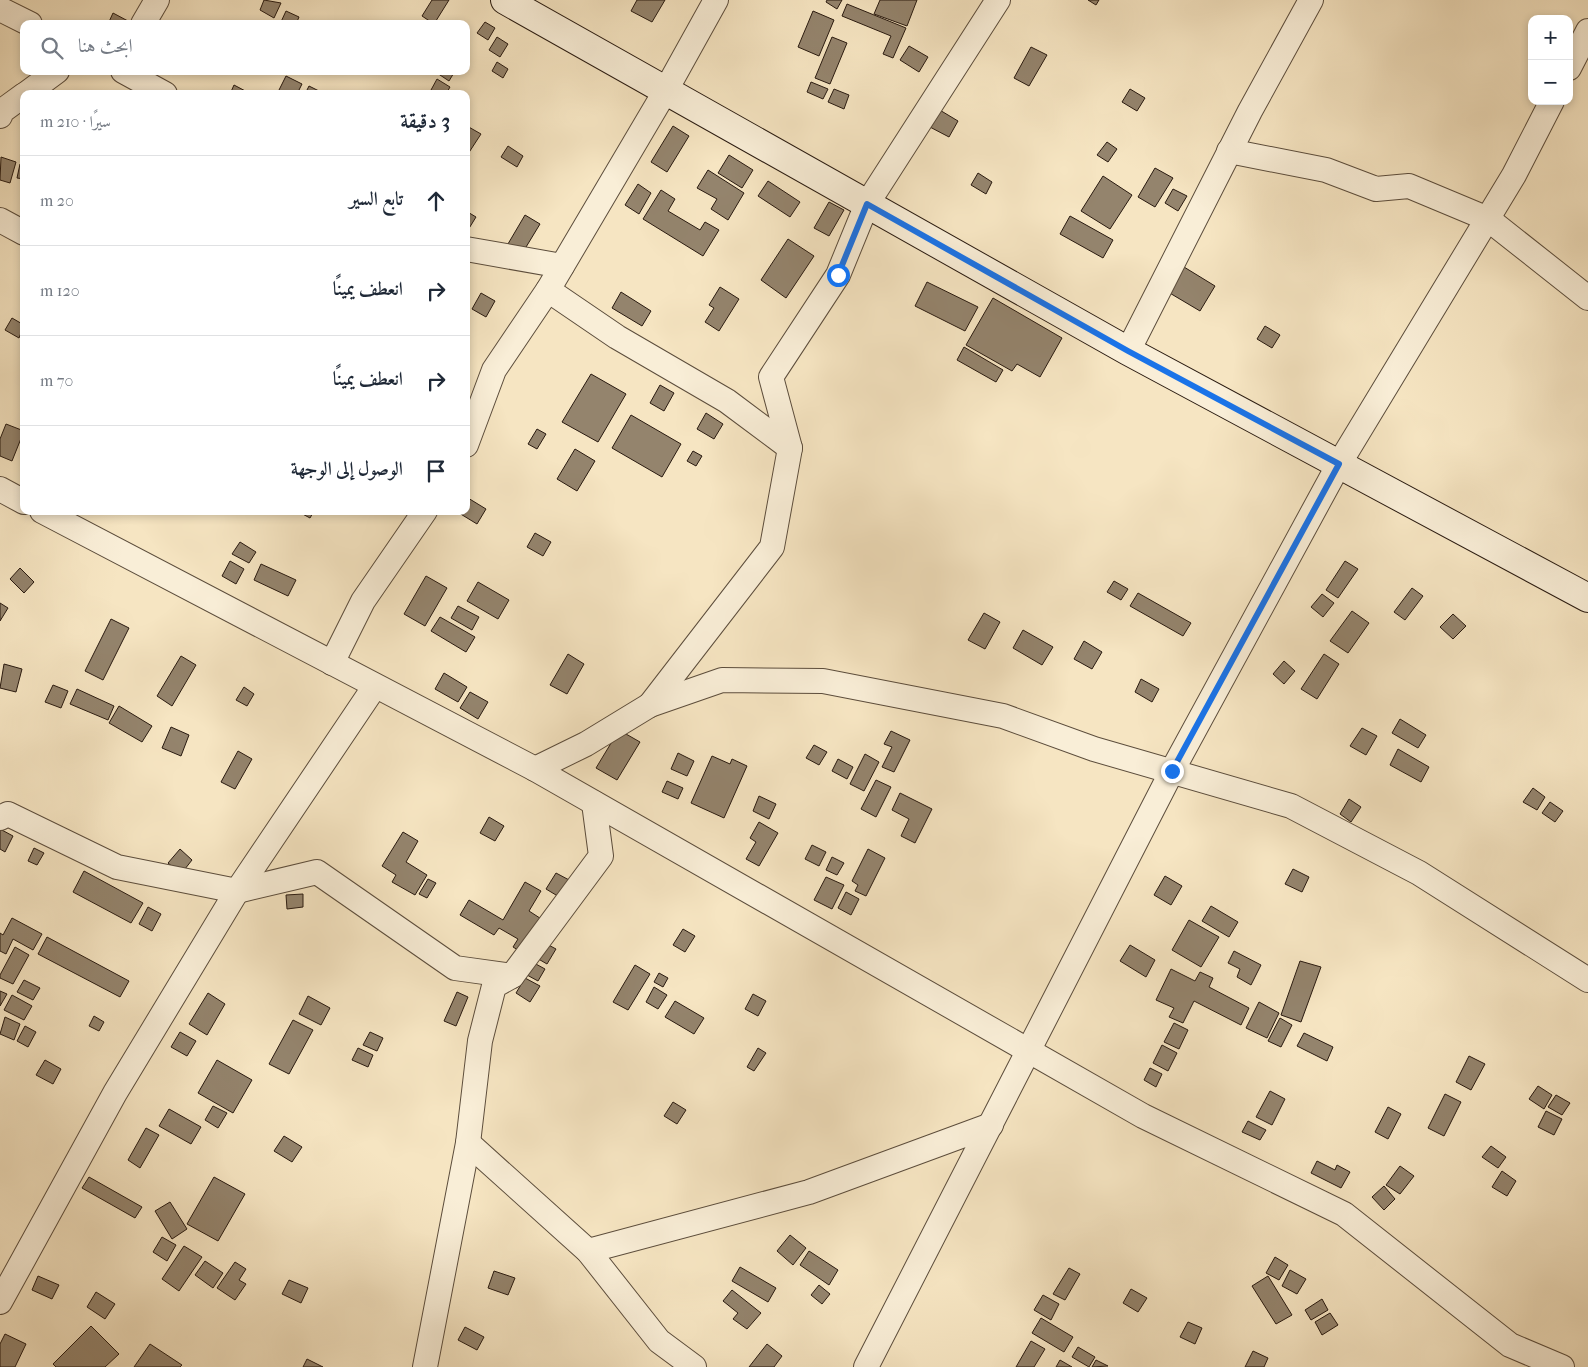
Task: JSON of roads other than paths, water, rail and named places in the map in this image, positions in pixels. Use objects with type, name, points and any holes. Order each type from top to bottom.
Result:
[{"type":"street","points":[[145,20],[157,0]]},
{"type":"street","points":[[505,0],[1128,351],[1588,598]]},
{"type":"street","points":[[470,433],[494,370],[548,290],[666,90],[716,0]]},
{"type":"street","points":[[650,705],[772,547],[790,448],[771,377],[838,275],[867,204],[998,0]]},
{"type":"street","points":[[1128,351],[1229,152],[1311,0]]},
{"type":"street","points":[[0,9],[22,20]]},
{"type":"street","points":[[1573,60],[1588,31]]},
{"type":"street","points":[[32,90],[52,75]]},
{"type":"street","points":[[130,75],[158,90]]},
{"type":"street","points":[[0,116],[2,111],[20,98]]},
{"type":"street","points":[[866,1367],[1172,771],[1339,464],[1514,175],[1550,105]]},
{"type":"street","points":[[1229,152],[1326,170],[1376,189],[1409,186],[1488,219],[1588,298]]},
{"type":"street","points":[[0,220],[20,231]]},
{"type":"street","points":[[470,250],[562,266]]},
{"type":"street","points":[[548,290],[617,337],[727,401],[790,448]]},
{"type":"street","points":[[0,489],[20,500]]},
{"type":"street","points":[[50,515],[535,769],[1143,1116],[1344,1214],[1510,1345],[1562,1367]]},
{"type":"street","points":[[332,663],[363,600],[422,515]]},
{"type":"street","points":[[535,769],[586,744],[650,705],[722,680],[824,681],[1003,716],[1094,749],[1291,806],[1419,873],[1588,980]]},
{"type":"street","points":[[0,1302],[115,1093],[238,891],[374,686]]},
{"type":"street","points":[[425,1367],[468,1143],[480,1041],[494,986],[512,976],[601,856],[594,803]]},
{"type":"street","points":[[0,818],[8,814],[117,867],[238,891],[317,872],[455,968],[512,976]]},
{"type":"street","points":[[588,1251],[809,1192],[991,1125]]},
{"type":"street","points":[[468,1143],[588,1251],[658,1341],[694,1367]]}]
